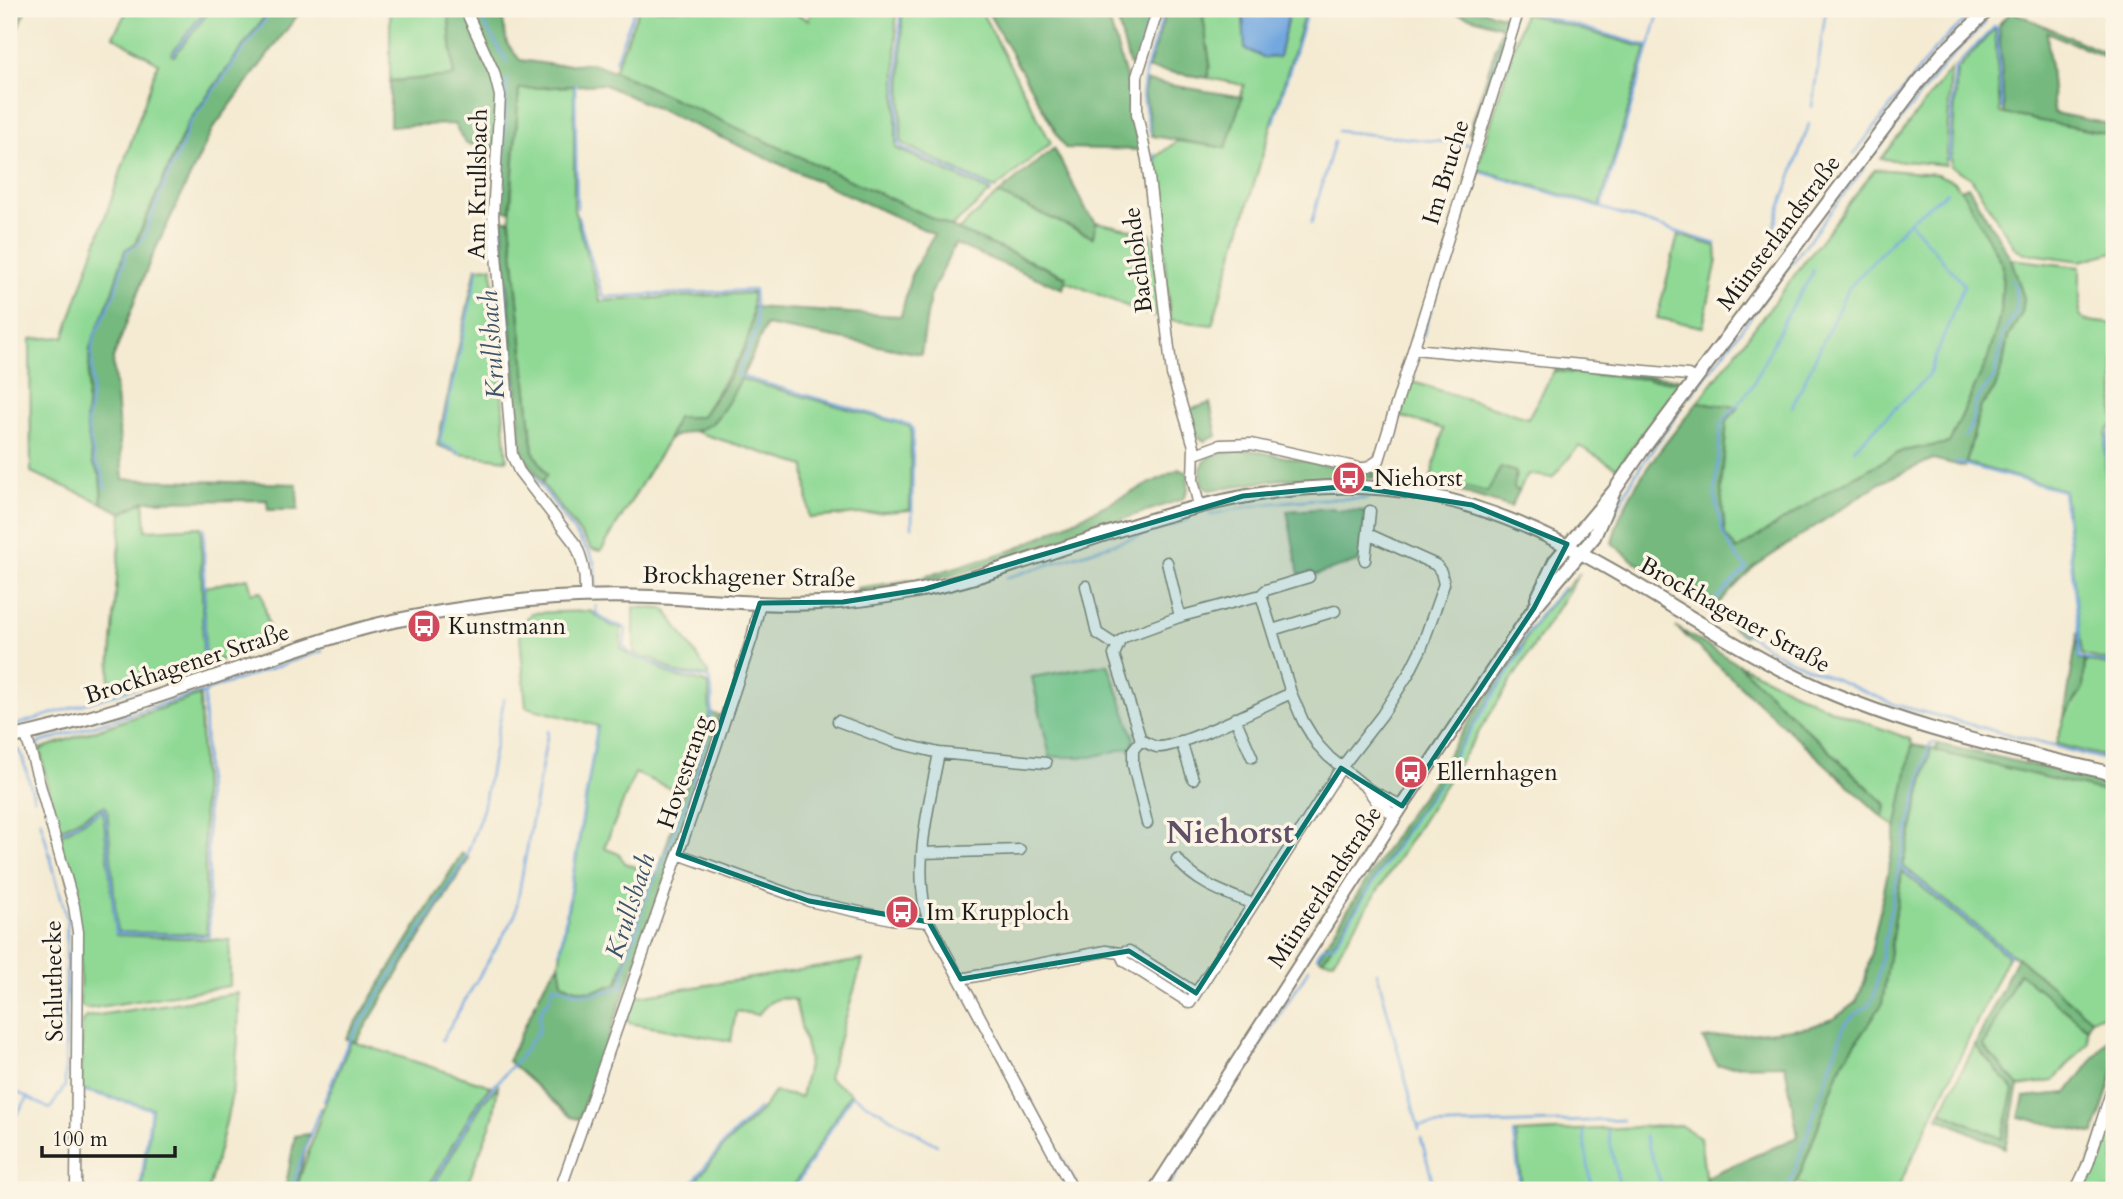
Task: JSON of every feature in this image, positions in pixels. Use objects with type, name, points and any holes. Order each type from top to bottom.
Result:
[{"type":"main road","name":"Münsterlandstraße","points":[[1534,608],[1555,561],[1567,544],[1614,491],[1917,84],[1943,53],[1989,9]]},
{"type":"main road","name":"Brockhagener Straße","points":[[9,738],[90,718],[360,630],[481,606],[514,601],[585,597],[651,597],[760,603],[843,602],[925,589],[973,577],[1199,506],[1286,490],[1327,487],[1376,488],[1420,493],[1472,505],[1520,522],[1582,552],[1790,674],[1840,697],[1891,717],[1972,741],[2114,774]]},
{"type":"main road","name":"Münsterlandstraße","points":[[1155,1190],[1399,811],[1534,608],[1594,537],[1614,491]]},
{"type":"street","name":"Am Krullsbach","points":[[465,9],[494,72],[500,96],[493,216],[512,455],[519,471],[576,545],[582,558],[585,597]]},
{"type":"street","name":"Bachlohde","points":[[1158,9],[1136,83],[1137,114],[1147,160],[1172,374],[1195,454],[1193,480],[1199,506]]},
{"type":"street","name":"Im Bruche","points":[[1195,454],[1220,444],[1251,444],[1359,468],[1374,465],[1382,453],[1519,9]]},
{"type":"street","points":[[1415,349],[1688,375],[1696,379]]},
{"type":"street","points":[[1365,559],[1370,511]]},
{"type":"street","points":[[961,979],[1106,951],[1120,953],[1124,961],[1190,1003],[1341,768],[1382,715],[1421,649],[1444,584],[1441,572],[1436,565],[1367,534]]},
{"type":"street","points":[[1167,562],[1180,617]]},
{"type":"street","points":[[1292,693],[1236,719],[1181,741],[1157,747],[1142,740],[1114,655],[1117,646],[1127,636],[1180,617],[1261,595],[1266,590],[1309,577]]},
{"type":"street","points":[[1086,586],[1097,633],[1117,646]]},
{"type":"street","points":[[1261,595],[1292,693],[1317,744],[1341,768],[1367,788],[1377,802],[1399,811]]},
{"type":"street","name":"Hovestrang","points":[[560,1190],[752,638],[760,603]]},
{"type":"street","points":[[1272,630],[1335,611]]},
{"type":"street","points":[[1236,719],[1252,757]]},
{"type":"street","points":[[838,721],[894,741],[939,753],[1046,763]]},
{"type":"street","name":"Schluthecke","points":[[26,735],[74,906],[78,932],[76,1190]]},
{"type":"street","points":[[1142,740],[1133,750],[1133,765],[1147,823]]},
{"type":"street","points":[[1181,741],[1193,779]]},
{"type":"street","points":[[939,753],[922,853],[925,909],[929,922],[1073,1190]]},
{"type":"street","points":[[922,853],[1020,850]]},
{"type":"street","points":[[678,854],[809,901],[891,919],[929,922]]},
{"type":"street","points":[[1177,859],[1198,879],[1253,904]]},
{"type":"street","points":[[2076,1190],[2101,1129],[2114,1083]]},
{"type":"highlighted area","points":[[1350,486],[1472,505],[1567,544],[1534,608],[1402,806],[1341,768],[1196,993],[1129,951],[961,979],[929,922],[809,901],[678,854],[760,603],[843,602],[925,589],[1243,496]]},
{"type":"green space","points":[[20,9],[26,9],[9,50],[9,37]]},
{"type":"green space","points":[[128,9],[206,9],[171,54],[174,56],[211,9],[270,9],[188,123],[93,338],[86,423],[93,464],[100,474],[102,503],[31,472],[30,339],[64,337],[158,63],[113,36]]},
{"type":"green space","points":[[270,9],[302,9],[212,130],[150,261],[113,359],[123,479],[297,484],[298,510],[268,510],[267,500],[144,501],[122,513],[102,503],[100,475],[93,464],[86,423],[90,348],[111,296],[125,250],[136,243],[188,123]]},
{"type":"green space","points":[[390,9],[448,9],[454,77],[390,81]]},
{"type":"green space","points":[[448,9],[501,9],[507,43],[520,60],[555,65],[592,63],[614,71],[1066,277],[1063,289],[955,244],[930,296],[921,354],[766,325],[725,408],[704,428],[668,440],[677,417],[701,417],[728,379],[748,337],[752,307],[901,316],[911,275],[934,234],[603,84],[519,89],[510,211],[497,210],[500,150],[465,143],[454,124],[390,126],[390,81],[454,76]]},
{"type":"green space","points":[[639,9],[786,9],[809,20],[810,9],[896,9],[896,148],[991,192],[951,227],[614,71]]},
{"type":"green space","points":[[902,9],[980,9],[1051,143],[995,189],[901,141]]},
{"type":"green space","points":[[986,9],[1106,9],[1128,84],[1141,150],[1065,148]]},
{"type":"green space","points":[[1122,9],[1154,9],[1135,68],[1129,64],[1118,22]]},
{"type":"green space","points":[[1167,9],[1202,9],[1210,64],[1208,78],[1148,69]]},
{"type":"green space","points":[[1202,9],[1246,9],[1243,18],[1246,49],[1284,28],[1290,9],[1306,9],[1212,325],[1170,320],[1156,157],[1177,141],[1226,148],[1244,85],[1208,78],[1210,64]]},
{"type":"green space","points":[[1444,9],[1478,9],[1509,18],[1473,134],[1469,133],[1502,27]]},
{"type":"green space","points":[[2011,11],[2114,57],[2114,61],[2047,32],[2054,113],[2114,125],[2114,135],[2004,114],[1999,24]]},
{"type":"green space","points":[[1524,13],[1646,48],[1600,206],[1477,169]]},
{"type":"green space","points":[[1995,28],[2000,113],[2114,135],[2114,252],[2081,261],[2024,253],[2014,247],[1971,178],[1951,166],[1957,70]]},
{"type":"green space","points":[[1951,69],[1946,165],[1881,159]]},
{"type":"green space","points":[[1146,81],[1242,97],[1226,148],[1152,136],[1144,91]]},
{"type":"green space","points":[[574,86],[574,209],[600,301],[752,293],[753,327],[745,348],[701,417],[672,428],[668,440],[601,551],[592,549],[542,483],[547,475],[533,451],[510,220],[519,89]]},
{"type":"green space","points":[[1054,148],[1087,212],[1096,222],[1093,237],[998,194]]},
{"type":"green space","points":[[1875,169],[1937,174],[1953,181],[1981,222],[2003,266],[2001,313],[1987,361],[1949,443],[1902,451],[1832,489],[1737,550],[1725,535],[1721,490],[1727,420],[1737,408],[1698,402]]},
{"type":"green space","points":[[1968,186],[2011,259],[2024,298],[2022,313],[2008,337],[2002,369],[1994,390],[1981,406],[1965,467],[1933,459],[1880,483],[1754,567],[1716,606],[1751,630],[1744,636],[1631,559],[1612,543],[1626,504],[1636,486],[1698,402],[1738,407],[1727,421],[1721,490],[1725,535],[1737,550],[1832,489],[1902,451],[1949,443],[1987,361],[2001,313],[2003,266],[1961,189]]},
{"type":"green space","points":[[998,194],[1092,237],[1096,222],[1151,234],[1161,313],[1153,317],[1065,281],[1066,276],[958,230]]},
{"type":"green space","points":[[502,220],[510,220],[533,451],[547,475],[542,482],[522,453]]},
{"type":"green space","points":[[1678,235],[1716,246],[1717,260],[1703,327],[1657,318]]},
{"type":"green space","points":[[2011,259],[2080,267],[2080,316],[2087,321],[2114,324],[2114,422],[2107,432],[2105,443],[2107,562],[2114,565],[2114,662],[2082,655],[2064,490],[1966,463],[1981,406],[1994,390],[2002,369],[2008,337],[2022,313],[2024,298]]},
{"type":"green space","points":[[492,267],[507,460],[459,454],[437,445],[476,268]]},
{"type":"green space","points":[[1556,367],[1684,379],[1681,382],[1554,371]]},
{"type":"green space","points":[[1554,371],[1681,382],[1617,468],[1579,446],[1552,478],[1528,474],[1519,491],[1513,488],[1487,492],[1431,478],[1443,429],[1399,416],[1410,381],[1528,418]]},
{"type":"green space","points":[[741,379],[909,426],[910,510],[809,518],[805,466],[696,432],[712,423]]},
{"type":"green space","points":[[1210,403],[1217,436],[1204,441],[1196,435],[1189,410]]},
{"type":"green space","points":[[2114,428],[2114,560],[2110,559],[2108,442]]},
{"type":"green space","points":[[1251,450],[1358,472],[1369,471],[1375,473],[1374,478],[1283,479],[1210,490],[1202,485],[1201,468],[1207,458],[1223,452]]},
{"type":"green space","points":[[1501,467],[1516,472],[1514,488],[1519,491],[1511,507],[1438,485],[1439,479],[1487,492]]},
{"type":"green space","points":[[1179,469],[1188,473],[1188,489],[1183,499],[968,571],[919,584],[857,593],[857,588],[917,579],[1016,549]]},
{"type":"green space","points":[[144,501],[146,530],[201,527],[203,665],[108,696],[122,513]]},
{"type":"green space","points":[[1333,508],[1366,511],[1358,562],[1314,575],[1312,572],[1299,575],[1287,511]]},
{"type":"green space","points":[[1580,573],[1333,961],[1323,960],[1413,817],[1446,774],[1456,752],[1521,651],[1531,629]]},
{"type":"green space","points":[[248,578],[252,593],[261,591],[273,644],[205,664],[205,587]]},
{"type":"green space","points":[[634,607],[665,609],[709,674],[676,673],[654,659],[643,658],[634,653]]},
{"type":"green space","points":[[590,611],[612,626],[621,627],[621,648],[631,656],[652,663],[673,676],[709,685],[710,713],[695,771],[683,794],[635,773],[604,848],[619,854],[625,863],[650,873],[618,983],[590,991],[562,983],[559,964],[598,726],[526,707],[519,624],[523,624],[531,613]]},
{"type":"green space","points":[[1676,627],[1738,664],[1886,805],[1884,818]]},
{"type":"green space","points":[[2078,631],[2079,659],[2085,661],[2083,688],[2064,718]]},
{"type":"green space","points":[[1519,647],[1521,651],[1456,752],[1446,774],[1413,817],[1323,960],[1318,957],[1409,813],[1441,771],[1451,749]]},
{"type":"green space","points":[[2085,661],[2114,666],[2114,759],[2056,744],[2064,718],[2083,688]]},
{"type":"green space","points":[[1108,664],[1134,738],[1132,747],[1091,757],[1050,757],[1032,677]]},
{"type":"green space","points":[[1738,664],[1832,710],[1910,739],[1912,745],[1897,828],[1884,818],[1886,804]]},
{"type":"green space","points":[[200,695],[207,934],[120,932],[117,930],[107,808],[104,806],[57,831],[40,749]]},
{"type":"green space","points":[[710,713],[719,715],[675,852],[579,1119],[571,1117],[508,1061],[545,983],[559,964],[562,983],[584,991],[618,983],[650,873],[657,874],[683,794],[695,771]]},
{"type":"green space","points":[[1938,744],[2114,783],[2114,794],[1935,751]]},
{"type":"green space","points":[[1912,745],[1931,748],[1902,871],[1882,1004],[1842,1063],[1794,1190],[1707,1190],[1706,1177],[1798,1137],[1785,1065],[1718,1066],[1703,1039],[1810,1027],[1835,1018],[1856,1002],[1865,980]]},
{"type":"green space","points":[[1931,748],[2114,794],[2114,1012],[2091,1019],[1903,866]]},
{"type":"green space","points":[[103,810],[116,935],[230,940],[230,986],[87,1009],[80,1005],[80,933],[59,836]]},
{"type":"green space","points":[[462,853],[469,858],[356,1042],[346,1039]]},
{"type":"green space","points":[[1902,871],[2008,956],[1897,1190],[1817,1190],[1797,1183],[1842,1063],[1882,1004]]},
{"type":"green space","points":[[2017,957],[2091,1019],[2087,1028],[2019,973],[1983,1046],[2019,1086],[2005,1148],[1938,1118],[1941,1111],[2002,1139],[2014,1090],[1975,1045]]},
{"type":"green space","points":[[863,960],[828,1078],[851,1093],[791,1190],[688,1190],[725,1145],[761,1111],[774,1092],[801,1097],[809,1060],[795,1000],[774,1000],[758,1015],[736,1011],[731,1041],[629,1023],[626,1016],[633,997]]},
{"type":"green space","points":[[2019,972],[2087,1028],[2088,1043],[2053,1081],[2019,1086],[1983,1046]]},
{"type":"green space","points":[[238,993],[235,1075],[208,1190],[142,1190],[152,1108],[81,1089],[82,1021],[86,1017]]},
{"type":"green space","points":[[2114,1031],[2114,1070],[2094,1134],[2019,1117],[2024,1097],[2067,1093]]},
{"type":"green space","points":[[351,1041],[491,1086],[479,1100],[426,1190],[296,1190],[322,1111]]},
{"type":"green space","points":[[1975,1045],[2014,1090],[2002,1139],[1941,1111]]},
{"type":"green space","points":[[498,1086],[493,1119],[465,1190],[431,1190],[483,1102]]},
{"type":"green space","points":[[2114,1096],[2114,1190],[2080,1190]]},
{"type":"green space","points":[[1680,1125],[1700,1137],[1707,1190],[1522,1190],[1516,1133]]},
{"type":"green space","points":[[309,1134],[296,1190],[285,1190],[295,1136]]},
{"type":"water","points":[[1246,9],[1290,9],[1279,57],[1265,58],[1245,49],[1243,18]]},
{"type":"waterway","points":[[174,53],[208,9]]},
{"type":"waterway","points":[[105,488],[102,473],[95,463],[87,423],[95,335],[114,296],[127,251],[138,245],[144,237],[188,126],[273,9]]},
{"type":"waterway","name":"Krullsbach","points":[[476,9],[507,62]]},
{"type":"waterway","points":[[615,61],[635,9]]},
{"type":"waterway","points":[[900,9],[898,143],[903,148],[991,189]]},
{"type":"waterway","points":[[1135,65],[1152,9]]},
{"type":"waterway","points":[[1150,131],[1142,93],[1146,69],[1165,9]]},
{"type":"waterway","points":[[1274,122],[1308,9]]},
{"type":"waterway","points":[[1475,133],[1514,9]]},
{"type":"waterway","points":[[1474,170],[1601,208],[1660,9]]},
{"type":"waterway","points":[[1812,107],[1826,9]]},
{"type":"waterway","points":[[1854,154],[1935,49],[1976,9]]},
{"type":"waterway","points":[[1526,11],[1647,46]]},
{"type":"waterway","points":[[1873,156],[1944,64],[1985,23]]},
{"type":"waterway","points":[[1949,159],[1955,67],[1995,26],[2002,109]]},
{"type":"waterway","name":"Krullsbach","points":[[507,79],[501,220],[518,454],[589,552],[594,562],[596,586]]},
{"type":"waterway","points":[[575,84],[577,208]]},
{"type":"waterway","points":[[1773,230],[1809,124]]},
{"type":"waterway","points":[[1338,131],[1472,145]]},
{"type":"waterway","points":[[1311,224],[1334,142]]},
{"type":"waterway","points":[[1154,154],[1160,231]]},
{"type":"waterway","points":[[1690,397],[1864,168]]},
{"type":"waterway","points":[[1792,407],[1848,289],[1909,221],[1947,192]]},
{"type":"waterway","points":[[1602,208],[1716,244]]},
{"type":"waterway","points":[[578,217],[603,297],[754,290],[757,329],[737,375],[910,425],[913,429],[912,527]]},
{"type":"waterway","points":[[1854,449],[1928,376],[1964,285],[1909,221]]},
{"type":"waterway","points":[[1775,242],[1781,247]]},
{"type":"waterway","points":[[1423,336],[1445,265]]},
{"type":"waterway","points":[[460,453],[441,444],[440,440],[478,269]]},
{"type":"waterway","points":[[1812,270],[1813,273],[1789,311],[1751,388],[1721,424],[1715,495],[1723,534],[1735,555],[1747,568],[1707,608],[1781,656],[1896,705],[2114,762]]},
{"type":"waterway","points":[[1965,436],[1972,424],[1976,401],[1995,376],[2003,333],[2017,311],[2015,285],[2011,280]]},
{"type":"waterway","points":[[1603,536],[1636,473],[1682,408]]},
{"type":"waterway","points":[[2114,425],[2106,442],[2109,561],[2114,563]]},
{"type":"waterway","points":[[1955,462],[2063,491],[2079,631],[2079,658],[2114,664]]},
{"type":"waterway","points":[[1210,515],[1288,501],[1367,499]]},
{"type":"waterway","points":[[1006,578],[1189,520]]},
{"type":"waterway","points":[[204,528],[204,668]]},
{"type":"waterway","points":[[1317,956],[1323,947],[1334,945],[1414,818],[1447,774],[1457,752],[1522,651],[1520,644],[1541,613],[1563,588]]},
{"type":"waterway","name":"Krullsbach","points":[[429,1190],[481,1101],[520,1057],[539,1030],[540,1012],[550,998],[554,985],[589,994],[623,986],[625,964],[644,903],[678,824],[701,757],[712,699],[709,679],[674,675],[658,664],[633,656],[624,647],[626,629],[596,613],[596,606]]},
{"type":"waterway","points":[[36,747],[39,743],[200,692],[204,695],[208,690],[322,651]]},
{"type":"waterway","points":[[9,727],[204,667]]},
{"type":"waterway","points":[[57,834],[105,808],[116,933],[210,936],[204,693]]},
{"type":"waterway","points":[[324,1101],[347,1045],[465,860],[483,809],[504,699]]},
{"type":"waterway","points":[[560,952],[597,728]]},
{"type":"waterway","points":[[442,1040],[515,915],[548,731]]},
{"type":"waterway","points":[[1788,1190],[1844,1026],[1868,1005],[1874,996],[1899,866],[1929,747],[1931,743],[1936,743]]},
{"type":"waterway","points":[[9,751],[18,750],[22,756],[34,798]]},
{"type":"waterway","points":[[9,1088],[50,1109],[65,1086],[67,919],[40,819]]},
{"type":"waterway","points":[[1901,867],[2010,955]]},
{"type":"waterway","points":[[1168,1187],[1309,969]]},
{"type":"waterway","points":[[1377,972],[1419,1130]]},
{"type":"waterway","points":[[990,1026],[1079,1190]]},
{"type":"waterway","points":[[81,1090],[151,1109],[140,1190]]},
{"type":"waterway","points":[[793,1190],[852,1095],[937,1145]]},
{"type":"waterway","points":[[9,1125],[28,1098]]},
{"type":"waterway","points":[[293,1190],[297,1171],[320,1108]]},
{"type":"waterway","points":[[686,1190],[724,1143],[759,1109]]},
{"type":"waterway","points":[[1418,1126],[1623,1120]]},
{"type":"waterway","points":[[1608,1131],[1620,1190]]},
{"type":"waterway","points":[[1583,1132],[1592,1190]]},
{"type":"waterway","points":[[1514,1133],[1520,1190]]},
{"type":"waterway","points":[[1645,1136],[1663,1190]]},
{"type":"waterway","points":[[1421,1138],[1435,1190]]},
{"type":"place","name":"Niehorst","points":[[1349,478]]},
{"type":"place","name":"Kunstmann","points":[[424,626]]},
{"type":"place","name":"Ellernhagen","points":[[1411,772]]},
{"type":"place","name":"Im Krupploch","points":[[902,912]]},
{"type":"district","name":"Niehorst","points":[[1230,833]]}]
